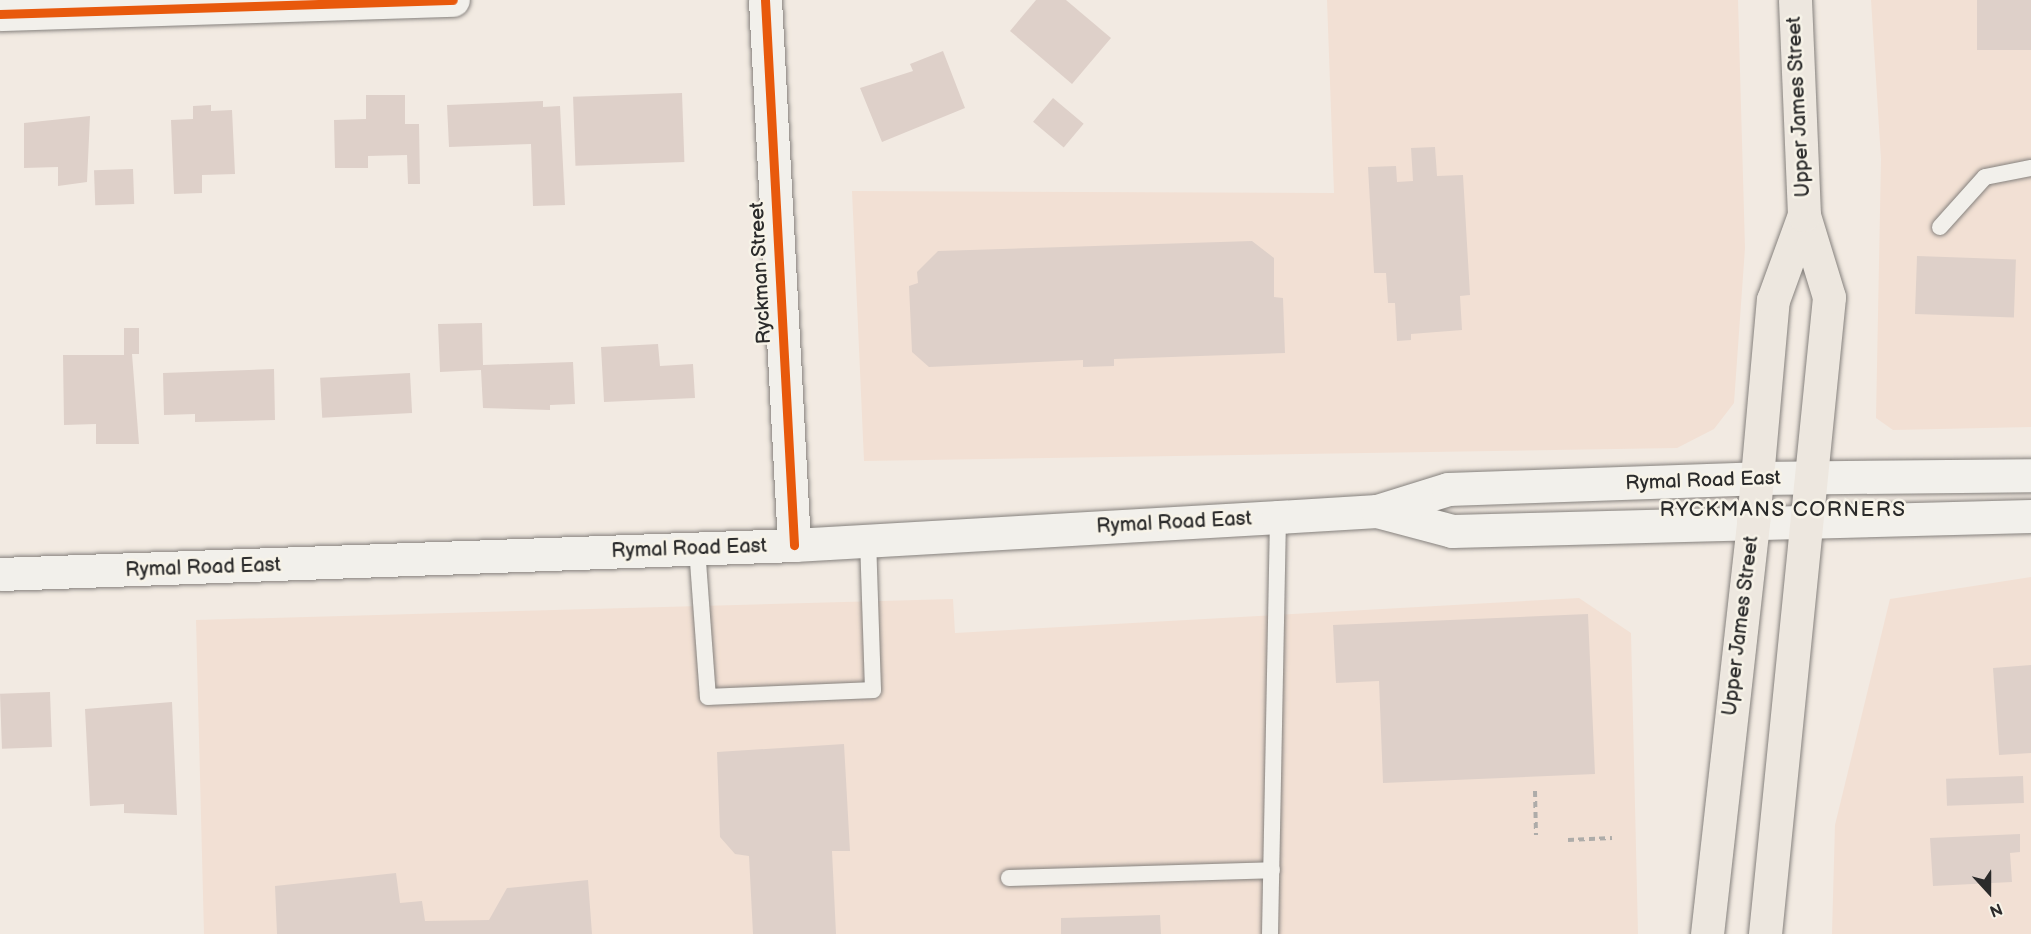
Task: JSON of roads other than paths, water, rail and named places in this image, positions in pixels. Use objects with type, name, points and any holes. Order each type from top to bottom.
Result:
[{"type":"main road","points":[[0,14],[453,0]]},
{"type":"main road","name":"Ryckman Street","points":[[765,0],[794,545]]},
{"type":"main road","name":"Upper James Street","points":[[1765,934],[1829,297],[1804,215],[1795,0]]},
{"type":"main road","name":"Upper James Street","points":[[1707,934],[1754,522],[1773,300],[1804,215]]},
{"type":"main road","name":"Rymal Road East","points":[[0,574],[794,545],[1278,518],[1377,511],[1448,489],[1758,478],[2031,475]]},
{"type":"main road","name":"Rymal Road East","points":[[1377,511],[1452,531],[2031,516]]},
{"type":"lane","points":[[1940,227],[1985,177],[2031,168]]},
{"type":"lane","points":[[1270,934],[1278,518]]},
{"type":"lane","points":[[697,548],[708,697],[873,690],[868,540]]},
{"type":"lane","points":[[1009,878],[1272,870]]},
{"type":"district","name":"RYCKMANS CORNERS","points":[[1783,510]]}]
